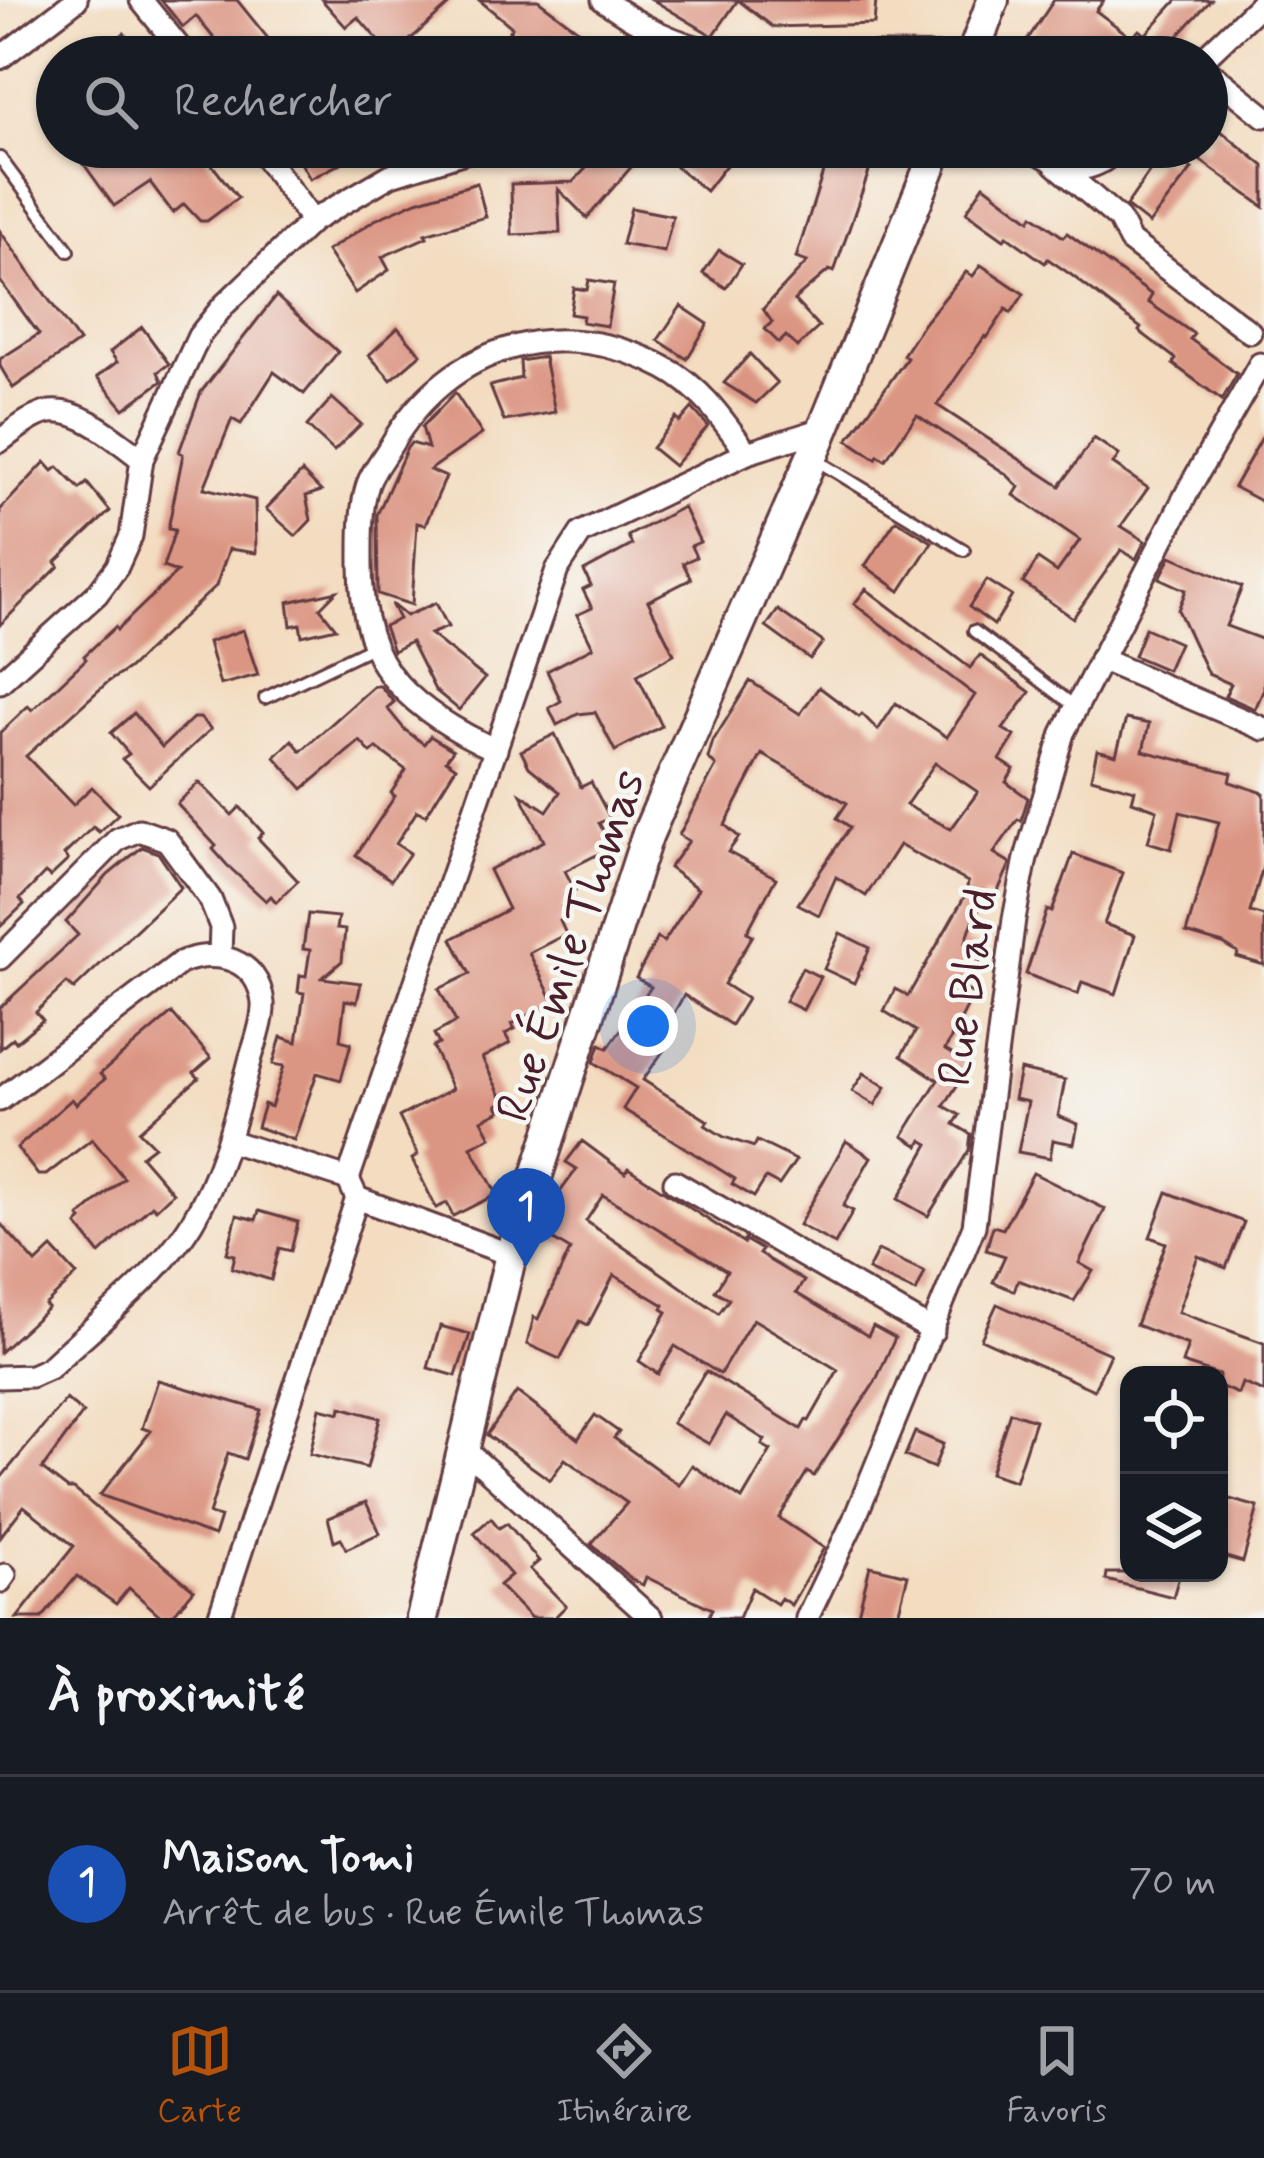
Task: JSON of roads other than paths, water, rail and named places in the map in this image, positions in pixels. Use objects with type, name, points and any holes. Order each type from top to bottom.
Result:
[{"type":"street","points":[[0,58],[76,0]]},
{"type":"street","points":[[141,0],[170,36]]},
{"type":"street","points":[[603,0],[662,36]]},
{"type":"street","points":[[980,36],[993,0]]},
{"type":"street","points":[[1227,36],[1264,1]]},
{"type":"street","points":[[1228,87],[1264,116]]},
{"type":"street","points":[[273,168],[312,221]]},
{"type":"street","points":[[0,682],[97,594],[117,567],[131,536],[142,459],[200,336],[224,305],[312,221],[392,175],[415,168]]},
{"type":"street","name":"Rue Émile Thomas","points":[[422,1618],[511,1255],[647,836],[818,443],[929,168]]},
{"type":"street","points":[[1060,168],[1119,219],[1130,241],[1250,332]]},
{"type":"street","points":[[496,750],[458,730],[396,683],[374,646],[361,593],[367,485],[405,420],[449,376],[499,350],[559,338],[617,347],[669,370],[710,403],[747,452]]},
{"type":"street","name":"Rue Blard","points":[[807,1618],[854,1520],[974,1226],[1018,898],[1063,734],[1191,485],[1260,364]]},
{"type":"street","points":[[0,441],[52,412],[98,428],[142,459]]},
{"type":"street","points":[[219,1618],[352,1189],[496,750],[568,548],[581,533],[747,452],[818,443]]},
{"type":"street","points":[[1100,659],[1264,729]]},
{"type":"street","points":[[0,958],[118,839],[139,830],[167,840],[210,899],[221,927],[220,954]]},
{"type":"street","points":[[0,1100],[180,963],[202,954],[220,954],[238,962],[254,978],[263,1004],[230,1141],[191,1224],[166,1256],[50,1368],[32,1376],[0,1377]]},
{"type":"street","points":[[230,1141],[511,1255]]},
{"type":"street","points":[[675,1183],[933,1331]]},
{"type":"street","points":[[465,1450],[651,1618]]},
{"type":"lane","points":[[0,158],[69,251]]},
{"type":"lane","points":[[818,443],[964,550]]},
{"type":"lane","points":[[974,631],[1076,707]]},
{"type":"lane","points":[[265,698],[374,646]]},
{"type":"place","name":"Maison Tomi","points":[[526,1267]]}]
